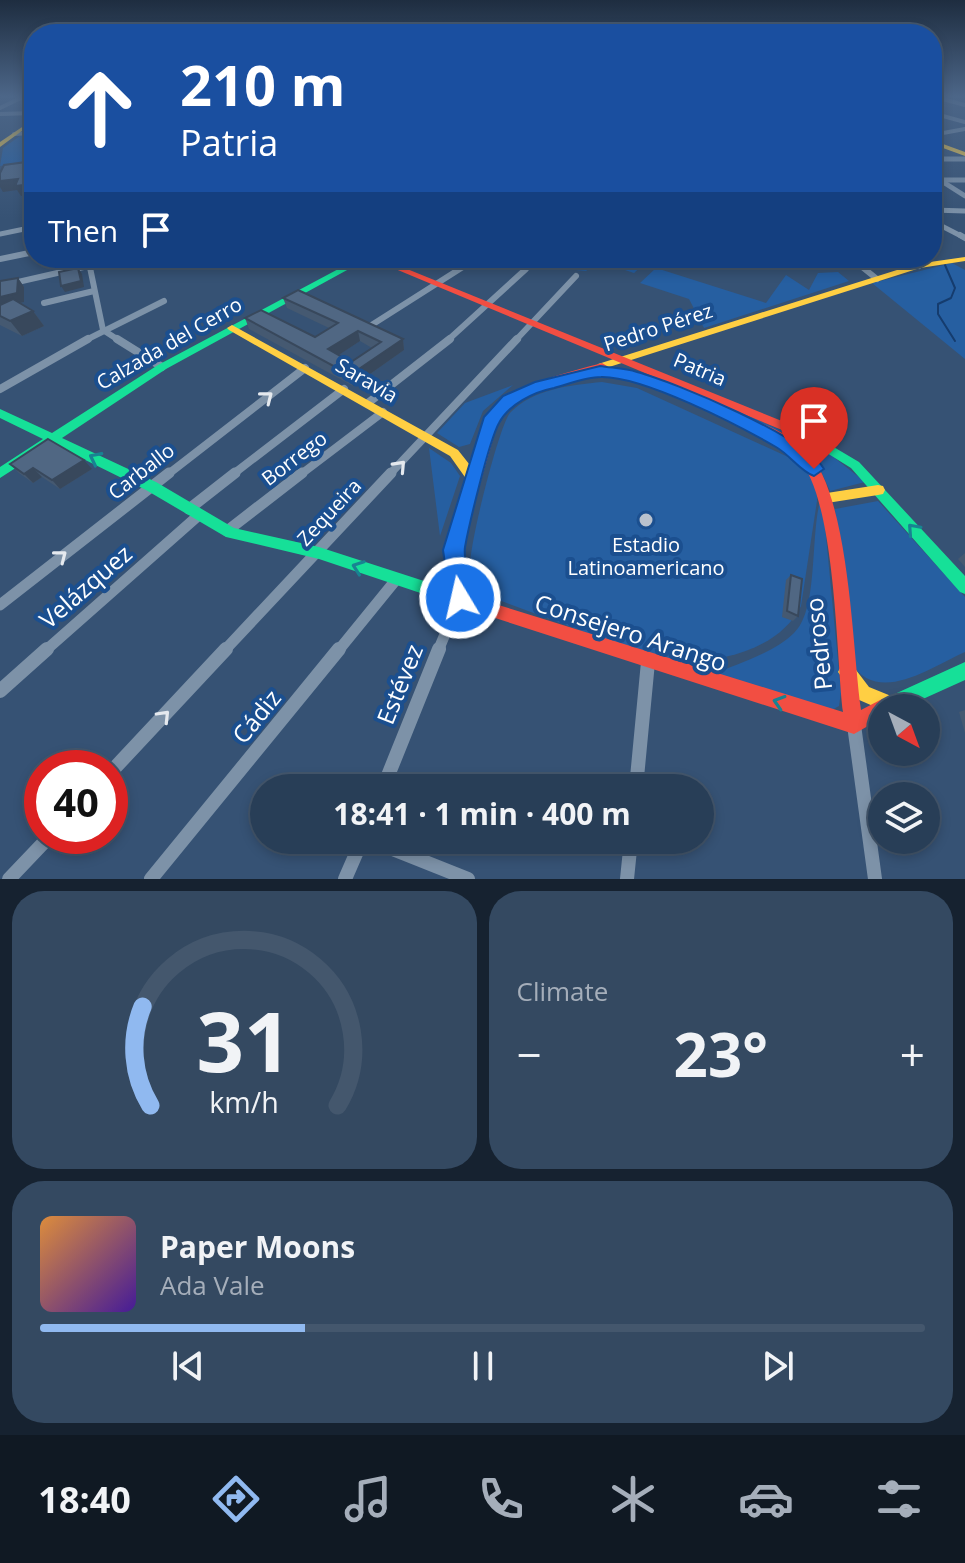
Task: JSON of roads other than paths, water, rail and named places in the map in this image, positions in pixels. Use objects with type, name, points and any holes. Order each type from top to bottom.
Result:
[{"type":"street","points":[[942,146],[964,154]]},
{"type":"street","points":[[942,157],[964,154]]},
{"type":"street","points":[[942,180],[965,180]]},
{"type":"street","points":[[942,181],[965,196]]},
{"type":"street","points":[[942,210],[965,211]]},
{"type":"street","points":[[942,228],[965,238]]},
{"type":"street","points":[[0,234],[24,229]]},
{"type":"street","points":[[942,232],[947,232]]},
{"type":"street","points":[[0,259],[24,254]]},
{"type":"street","name":"Pedro Pérez","points":[[942,263],[962,261]]},
{"type":"street","points":[[0,286],[66,268]]},
{"type":"street","points":[[89,268],[103,330],[162,367]]},
{"type":"street","name":"Calzada del Cerro","points":[[0,473],[162,367],[346,268]]},
{"type":"street","name":"Patria","points":[[397,268],[615,361],[654,371],[822,442],[855,465],[965,587]]},
{"type":"street","points":[[370,326],[461,268]]},
{"type":"street","points":[[863,268],[877,279]]},
{"type":"street","name":"Pedro Pérez","points":[[460,598],[461,583],[454,550],[472,477],[494,416],[509,400],[569,376],[913,268]]},
{"type":"street","points":[[368,403],[434,353],[526,269]]},
{"type":"street","name":"Zequeira","points":[[128,754],[576,276]]},
{"type":"street","points":[[44,303],[94,291]]},
{"type":"street","points":[[0,389],[103,330],[164,301]]},
{"type":"street","name":"Saravia","points":[[232,328],[444,447],[460,459],[472,477]]},
{"type":"street","points":[[651,350],[645,361],[654,371]]},
{"type":"street","points":[[615,361],[608,367],[622,373]]},
{"type":"street","name":"Carballo","points":[[0,605],[305,368]]},
{"type":"street","name":"Patria","points":[[569,376],[622,373],[762,431],[795,449],[814,469],[827,498]]},
{"type":"street","name":"Velázquez","points":[[0,691],[194,512],[344,389]]},
{"type":"street","name":"Borrego","points":[[227,531],[383,412]]},
{"type":"street","name":"Consejero Arango","points":[[0,413],[151,486],[227,531],[319,553],[395,581],[460,598],[648,662],[854,725]]},
{"type":"street","points":[[444,447],[466,451],[483,441]]},
{"type":"street","points":[[827,498],[878,490]]},
{"type":"street","name":"Pedroso","points":[[827,498],[844,664],[875,879]]},
{"type":"street","name":"Cádiz","points":[[151,879],[395,581]]},
{"type":"street","points":[[461,583],[485,607]]},
{"type":"street","name":"Estévez","points":[[389,774],[460,598]]},
{"type":"street","points":[[637,774],[648,662]]},
{"type":"street","points":[[844,664],[852,682],[868,696]]},
{"type":"street","points":[[914,694],[965,671]]},
{"type":"street","points":[[854,725],[868,717]]},
{"type":"street","points":[[9,879],[33,854]]},
{"type":"street","points":[[345,879],[356,854]]},
{"type":"street","points":[[405,854],[468,879]]},
{"type":"street","points":[[627,879],[630,854]]},
{"type":"waterway","points":[[945,265],[955,288],[951,298],[938,304],[938,314],[955,341]]},
{"type":"place","name":"Estadio Latinoamericano","points":[[646,520]]}]
